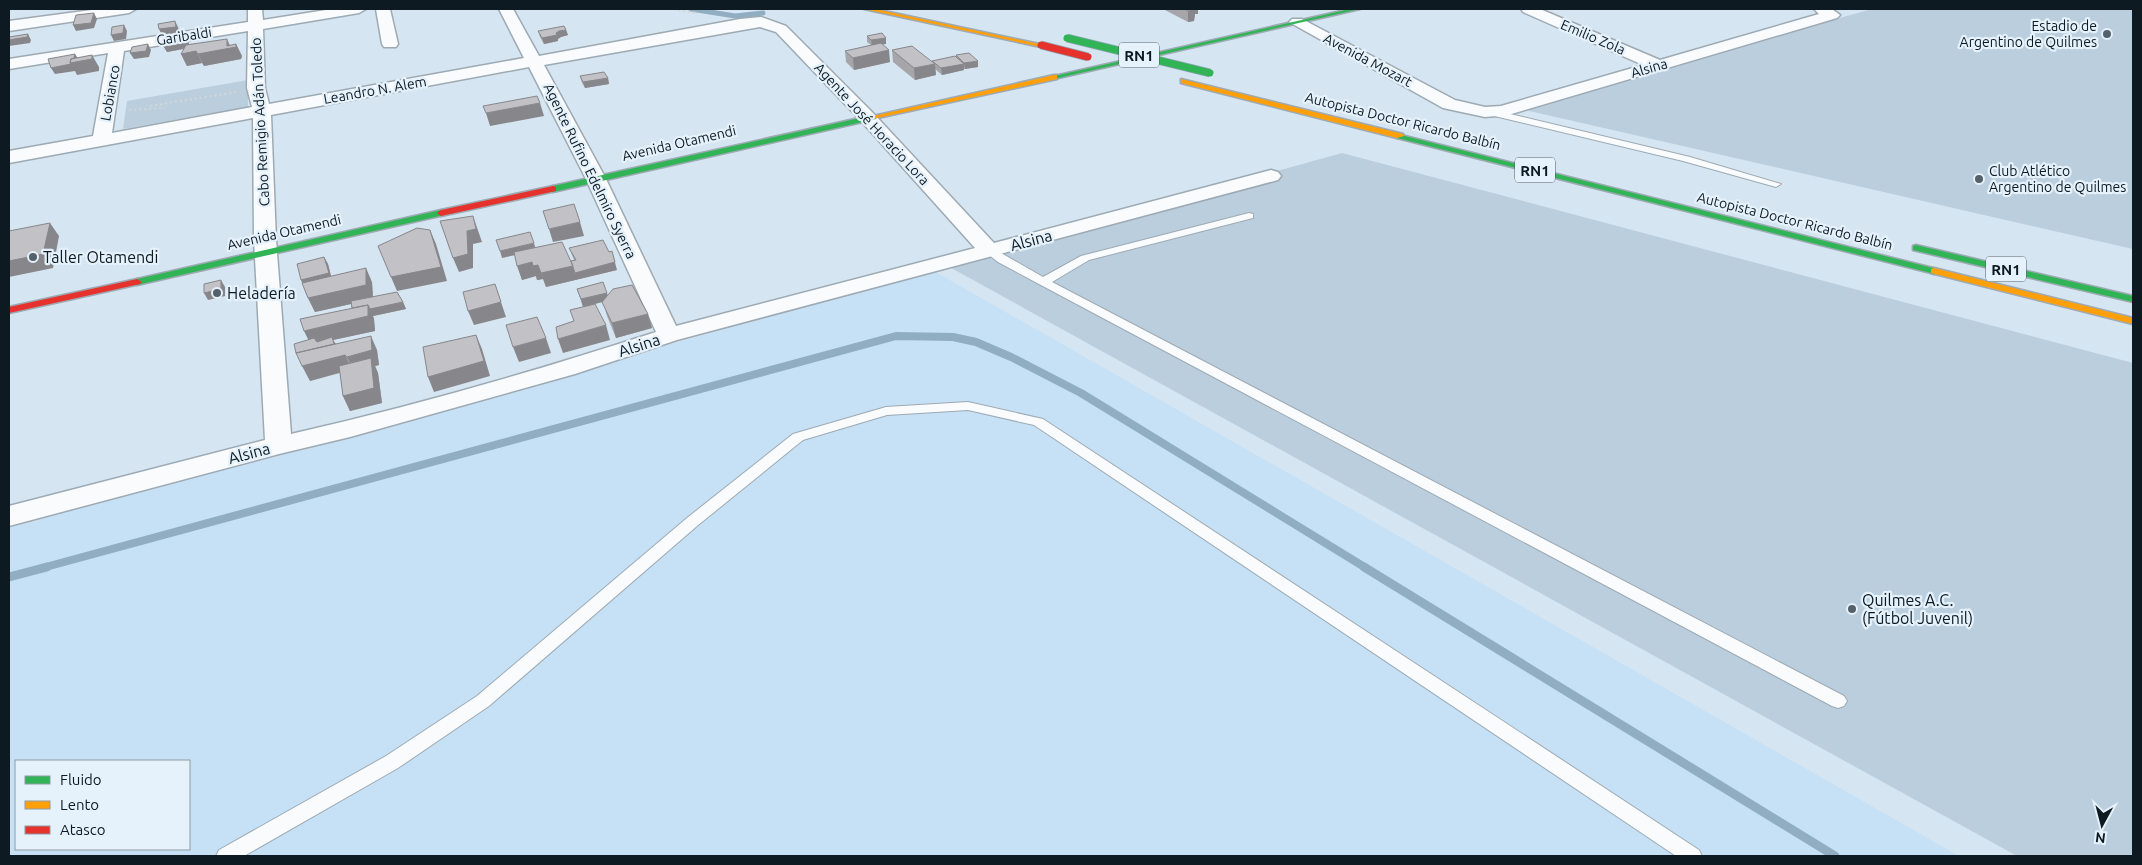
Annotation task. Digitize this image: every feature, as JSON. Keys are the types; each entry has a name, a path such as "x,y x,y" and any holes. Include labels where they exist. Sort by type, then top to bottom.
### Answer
{"main road":[{"name":"RN1","path":"867,9 1041,45 1136,69"},
{"name":"Avenida Otamendi","path":"1290,19 1313,9"},
{"name":"Avenida Otamendi","path":"9,310 265,242 592,173 1290,19 1356,9"},
{"name":"RN1","path":"1063,37 1215,74"},
{"name":"Autopista Doctor Ricardo Balbín","path":"1179,80 2133,321"},
{"name":"Avenida Otamendi","path":"380,215 592,173"},
{"name":"Autopista Doctor Ricardo Balbín","path":"1906,246 2133,299"}],"street":[{"path":"9,26 129,9"},
{"name":"Garibaldi","path":"9,64 117,47 255,17 359,9"},
{"path":"384,9 390,44"},
{"name":"Agente Rufino Edelmiro Syerra","path":"506,9 535,61 592,173 669,335"},
{"name":"Emilio Zola","path":"1528,9 1658,65"},
{"name":"Alsina","path":"1464,109 1489,112 1502,111 1827,12"},
{"name":"Cabo Remigio Adán Toledo","path":"255,17 256,88 262,111 265,242 279,445"},
{"name":"Avenida Mozart","path":"1290,19 1449,104 1464,109"},
{"name":"Agente José Horacio Lora","path":"740,24 761,22 781,29 863,113 990,251"},
{"name":"Leandro N. Alem","path":"9,156 740,24"},
{"name":"Lobianco","path":"102,140 117,47"},
{"name":"Alsina","path":"9,516 279,445 341,431 566,369 669,335 1271,176"}],"lane":[{"path":"1489,112 1686,159 1776,184"},
{"path":"1043,282 1085,258 1249,216"},
{"path":"990,251 1002,260 1043,282 1838,701"},
{"path":"226,856 392,762 483,701 692,522 798,437 886,411 968,406 1038,422 1692,856"}],"path":[{"path":"140,108 256,88"}],"shaded area":[{"name":"Club Atlético Argentino de Quilmes","path":"1872,9 2133,9 2133,249 1516,108"},
{"path":"248,80 248,107 123,129 127,101"},
{"name":"Quilmes A.C. (Fútbol Juvenil)","path":"1342,153 2133,363 2133,856 2017,856 944,264"},
{"path":"934,271 1959,856 9,856 9,528"}],"building":[{"path":"94,13 91,23 73,25 76,15"},
{"path":"175,21 176,27 159,29 158,24"},
{"path":"124,25 123,33 111,35 112,27"},
{"path":"564,26 566,30 559,31 556,33 557,35 542,38 538,31"},
{"path":"882,33 886,38 871,40 867,36"},
{"path":"28,34 27,37 9,40 9,37"},
{"path":"186,37 186,43 164,47 163,41"},
{"path":"227,39 227,46 236,44 236,47 198,54 196,51 181,54 186,45"},
{"path":"881,43 889,50 853,58 845,51"},
{"path":"148,44 146,51 130,53 132,47"},
{"path":"912,46 935,64 914,68 892,50"},
{"path":"969,53 978,61 964,63 956,55"},
{"path":"75,54 74,58 71,59 71,64 51,68 48,59"},
{"path":"92,55 92,59 70,63 71,59"},
{"path":"955,56 964,64 941,68 932,61"},
{"path":"604,72 608,78 583,82 580,76"},
{"path":"537,96 540,103 486,113 483,106"},
{"path":"574,204 580,222 549,229 543,211"},
{"path":"473,216 476,229 467,231 468,254 453,258 440,221"},
{"path":"50,223 43,254 9,261 9,231"},
{"path":"417,228 430,230 441,267 391,277 378,246"},
{"path":"530,232 534,243 500,251 496,240"},
{"path":"603,240 609,252 612,251 615,262 575,273 571,261 576,260 569,248"},
{"path":"562,242 573,266 541,273 538,265 533,266 532,262 517,266 514,252"},
{"path":"324,257 329,273 301,280 297,264"},
{"path":"366,268 366,285 308,298 302,283"},
{"path":"221,280 221,289 204,293 204,284"},
{"path":"603,282 607,293 581,299 577,289"},
{"path":"495,284 501,302 468,311 463,292"},
{"path":"632,285 648,314 612,323 602,302 613,289"},
{"path":"397,292 403,302 370,309 368,305 352,308 351,301"},
{"path":"595,304 606,325 558,339 556,327 574,321 570,310"},
{"path":"368,305 368,316 304,331 300,319"},
{"path":"537,317 546,338 513,347 506,325"},
{"path":"476,335 484,361 428,377 423,347"},
{"path":"371,336 372,350 347,357 345,355 302,366 296,353"},
{"path":"332,337 334,344 296,353 294,344 314,338 317,342"},
{"path":"371,358 374,388 343,396 339,366"}],"waterway":[{"path":"691,9 735,16 763,13"},
{"path":"42,568 896,336 953,337 976,342 1011,357 1081,393 1366,568"},
{"path":"9,577 47,567"},
{"path":"1364,567 1835,856"}],"traffic: fast":[{"path":"1054,77 1357,9"},
{"path":"1067,38 1210,73"},
{"path":"553,189 873,117"},
{"path":"1400,136 1934,271"},
{"path":"137,282 441,213"},
{"path":"1916,248 2133,299"}],"traffic: slow":[{"path":"867,9 1041,45"},
{"path":"873,117 1054,77"},
{"path":"1184,81 1400,136"},
{"path":"1934,271 2133,321"}],"traffic: jam":[{"path":"1041,45 1088,57"},
{"path":"441,213 553,189"},
{"path":"9,310 137,282"}],"place":[{"name":"Estadio de Argentino de Quilmes","path":"2107,34"},
{"name":"Club Atlético Argentino de Quilmes","path":"1979,179"},
{"name":"Taller Otamendi","path":"33,257"},
{"name":"Heladería","path":"217,293"},
{"name":"Quilmes A.C. (Fútbol Juvenil)","path":"1852,609"}]}
